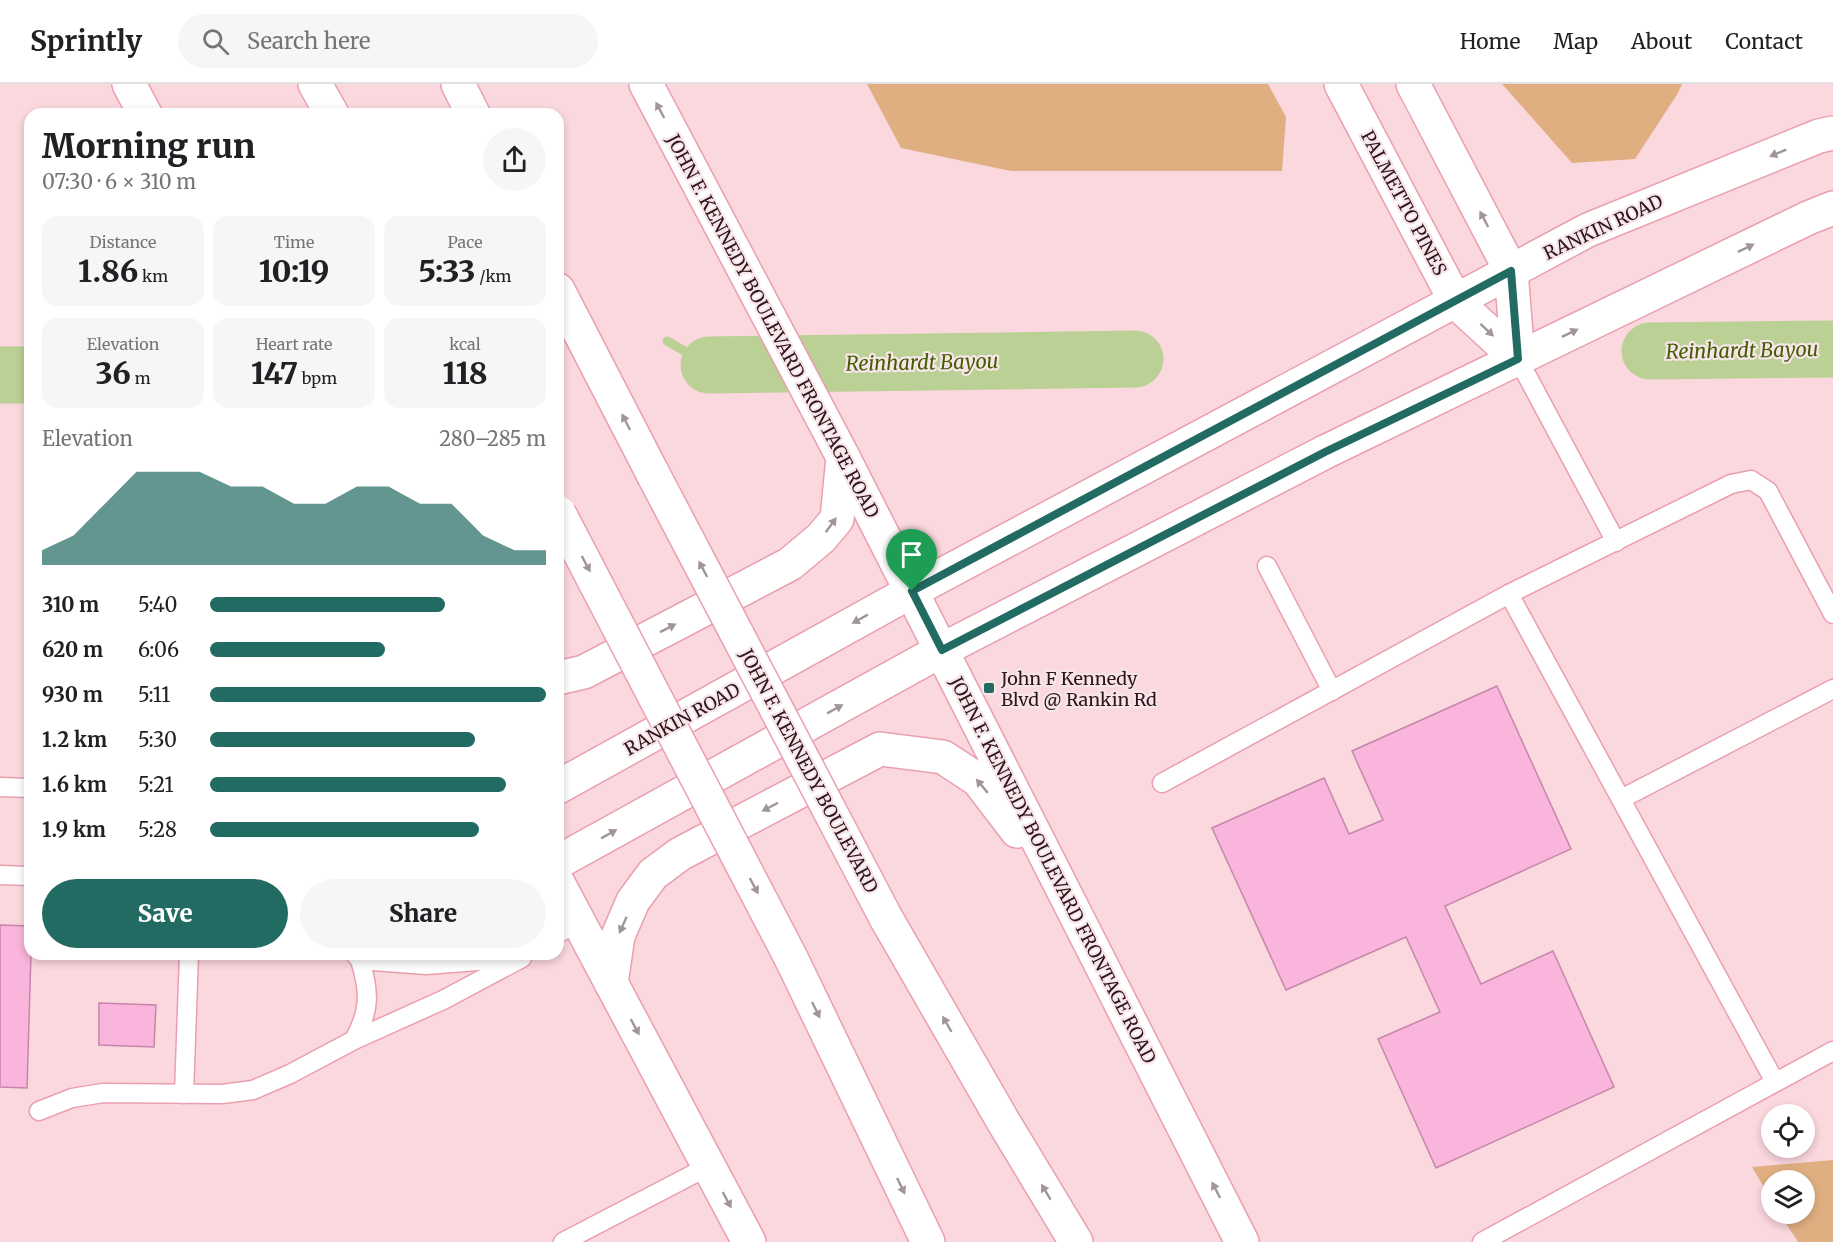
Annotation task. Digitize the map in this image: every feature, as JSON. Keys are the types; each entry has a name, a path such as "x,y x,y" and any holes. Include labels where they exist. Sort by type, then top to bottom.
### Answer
{"main road":[{"path":"129,84 142,108"},
{"path":"315,84 329,108"},
{"path":"458,84 470,108"},
{"path":"484,84 492,108"},
{"name":"JOHN F. KENNEDY BOULEVARD FRONTAGE ROAD","path":"646,84 912,591 1242,1242"},
{"name":"PALMETTO PINES","path":"1341,84 1456,302 1518,359"},
{"path":"1413,84 1511,271 1518,359"},
{"name":"RANKIN ROAD","path":"564,784 912,591 1588,230 1819,136 1833,133"},
{"path":"564,859 942,650 1325,452 1797,223 1833,208"},
{"name":"JOHN F. KENNEDY BOULEVARD","path":"564,302 886,918 1076,1242"},
{"path":"564,677 584,672 790,564 821,538 837,519 843,457"},
{"path":"564,522 791,958 928,1242"},
{"path":"611,983 618,936 633,902 653,874 680,854 880,749 943,757 978,780 1068,899"},
{"path":"564,909 568,927 611,983 749,1242"}],"lane":[{"path":"1518,359 1616,542"},
{"path":"1162,783 1509,594 1731,484 1751,480 1768,491 1833,614"},
{"path":"1267,566 1332,691"},
{"path":"1509,594 1775,1082"},
{"path":"1621,799 1833,689"},
{"path":"0,787 24,788"},
{"path":"0,875 24,876"},
{"path":"184,1094 189,960"},
{"path":"354,1040 364,1022 368,1002 367,981 359,960"},
{"path":"384,960 426,965 480,960"},
{"path":"39,1111 72,1098 103,1093 222,1094 253,1090 290,1074 354,1040 443,1000 517,960"},
{"path":"1482,1242 1833,1051"},
{"path":"563,1242 709,1166"}],"shaded area":[{"path":"0,84 1833,84 1833,1242 0,1242"},
{"path":"867,84 1268,84 1286,117 1282,171 1011,171 901,148"},
{"path":"1502,84 1682,84 1635,159 1572,163"},
{"path":"1833,1160 1833,1242 1798,1242 1786,1224 1815,1224 1815,1170 1761,1170 1761,1182 1752,1167"}],"building":[{"path":"1497,686 1571,849 1445,906 1481,984 1553,951 1614,1087 1436,1168 1378,1039 1440,1012 1406,937 1286,990 1212,828 1324,778 1349,834 1383,820 1352,751"},
{"path":"0,925 24,926 24,960 31,960 27,1088 0,1087"},
{"path":"99,1003 156,1005 154,1047 99,1045"}],"waterway":[{"path":"667,341 709,365"},
{"name":"Reinhardt Bayou","path":"1650,351 1833,349"},
{"name":"Reinhardt Bayou","path":"709,365 1135,359"},
{"name":"Reinhardt Bayou","path":"0,375 24,375"}],"place":[{"name":"John F Kennedy Blvd @ Rankin Rd","path":"989,688"}],"route":[{"path":"1511,271 1518,359 1325,452 942,650 912,591 1511,271"}]}
